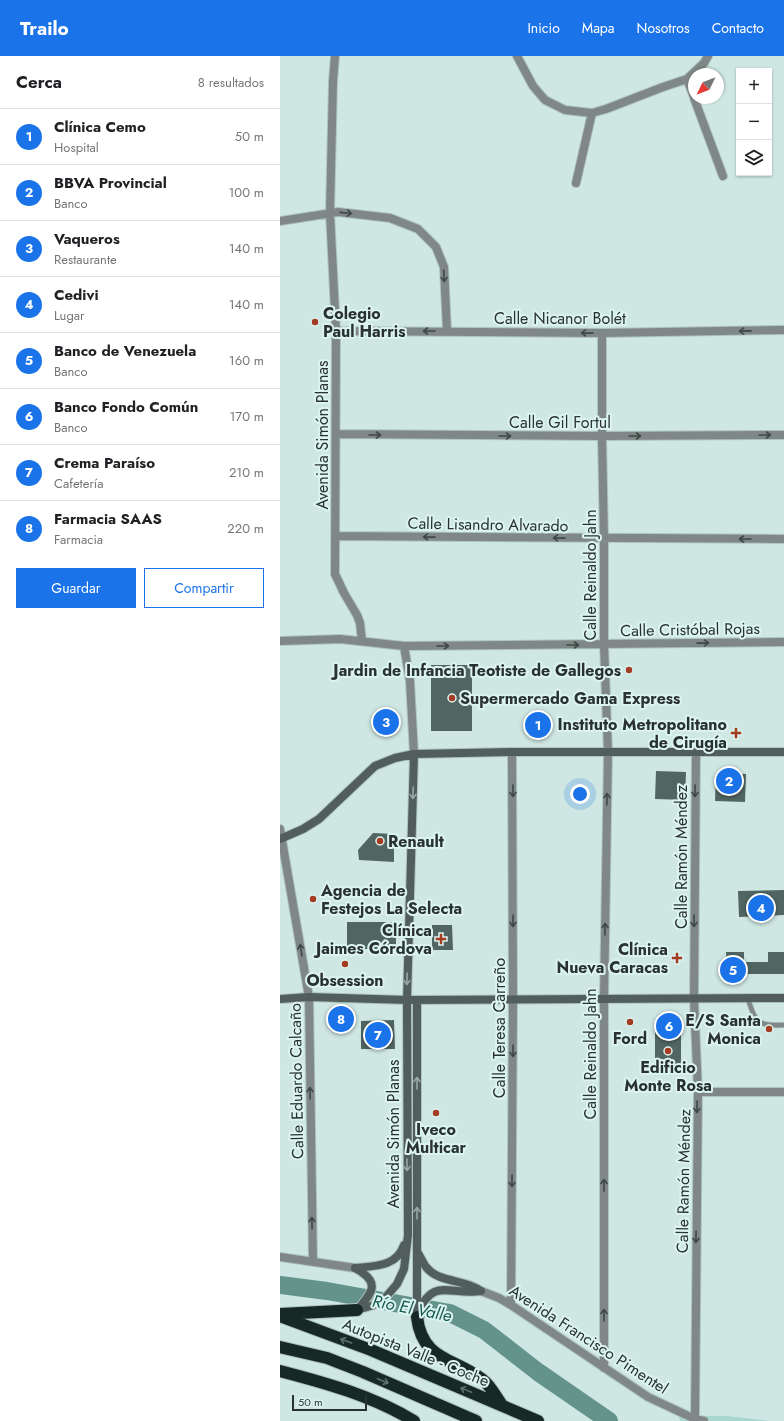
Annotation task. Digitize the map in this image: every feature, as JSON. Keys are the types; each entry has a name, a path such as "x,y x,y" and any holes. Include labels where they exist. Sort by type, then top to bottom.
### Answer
{"highway":[{"path":"280,1315 357,1310"},
{"name":"Autopista Valle - Coche","path":"280,1315 371,1350 538,1421"},
{"path":"417,1317 418,1328 422,1338 429,1348 437,1355 466,1369 484,1381 502,1405"},
{"path":"280,1347 327,1358 476,1421"},
{"path":"280,1371 312,1379 355,1393 398,1411 414,1421"}],"street":[{"name":"Avenida Simón Planas","path":"335,56 333,80 330,213 336,331 335,574 357,615 360,623 362,641"},
{"path":"517,56 533,86 545,100 565,110 592,113 687,79 704,63 708,56"},
{"path":"696,104 723,176"},
{"path":"576,183 592,113"},
{"path":"280,221 338,212 390,218 418,229 436,247 444,267 447,331"},
{"name":"Calle Nicanor Bolét","path":"336,331 602,333 784,330"},
{"name":"Calle Reinaldo Jahn","path":"602,333 604,644 608,752 604,999 604,1368"},
{"name":"Calle Gil Fortul","path":"336,434 602,436 784,435"},
{"name":"Calle Lisandro Alvarado","path":"336,536 604,539 784,539"},
{"name":"Calle Cristóbal Rojas","path":"280,641 340,639 404,646 784,642"},
{"name":"Avenida Simón Planas","path":"357,1310 374,1305 385,1298 397,1284 404,1269 408,1235 407,1000 414,754 410,681 404,646"},
{"path":"281,839 303,829 319,819 375,766 395,758 414,754 512,752 784,752"},
{"name":"Calle Teresa Carreño","path":"511,1305 513,999 512,752"},
{"name":"Calle Ramón Méndez","path":"695,1419 698,1092 694,999 696,752"},
{"name":"Calle Eduardo Calcaño","path":"280,829 309,997 313,1262"},
{"path":"280,999 309,997 407,1000 784,998"},
{"name":"Avenida Simón Planas","path":"416,1000 418,1252 417,1317"},
{"path":"698,1092 784,1092"},
{"path":"280,1257 355,1268 388,1264 397,1258 403,1249 408,1235"},
{"path":"418,1252 427,1268 433,1273 441,1277 474,1286 481,1291"},
{"path":"355,1268 362,1272 370,1281 372,1286 369,1296 357,1310"},
{"path":"417,1317 424,1300 433,1292 446,1290 473,1292 481,1291"},
{"name":"Avenida Francisco Pimentel","path":"481,1291 499,1298 511,1305 648,1396 695,1419 704,1421"}],"lane":[{"path":"748,999 754,1017 757,1021 771,1025 784,1025"}],"shaded area":[{"path":"679,1416 727,1416 770,1421 680,1421"}],"building":[{"name":"Supermercado Gama Express","path":"431,665 472,665 472,731 431,731"},
{"path":"656,771 686,772 685,800 655,799"},
{"path":"716,773 746,774 745,802 715,801"},
{"name":"Renault","path":"373,833 394,834 394,862 359,860 358,850"},
{"path":"784,890 784,915 739,917 738,891"},
{"path":"347,922 396,922 396,949 347,949"},
{"path":"432,925 452,925 453,950 432,950"},
{"path":"726,952 744,952 744,962 768,962 768,952 784,952 784,974 727,974"},
{"path":"394,1020 395,1049 361,1049 361,1021"},
{"name":"Edificio Monte Rosa","path":"655,1022 681,1022 681,1065 655,1064"}],"waterway":[{"name":"Río El Valle","path":"280,1285 327,1291 450,1313 484,1330 538,1372 609,1421"}],"place":[{"name":"Colegio Paul Harris","path":"315,322"},
{"name":"Jardin de Infancia Teotiste de Gallegos","path":"629,670"},
{"name":"Supermercado Gama Express","path":"452,698"},
{"name":"Vaqueros","path":"386,722"},
{"name":"Clínica Cemo","path":"538,725"},
{"name":"Instituto Metropolitano de Cirugía","path":"736,733"},
{"name":"BBVA Provincial","path":"729,781"},
{"name":"Renault","path":"380,841"},
{"name":"Agencia de Festejos La Selecta","path":"313,899"},
{"name":"Cedivi","path":"761,908"},
{"name":"Clínica Jaimes Córdova","path":"441,939"},
{"name":"Clínica Nueva Caracas","path":"677,958"},
{"name":"Obsession","path":"345,964"},
{"name":"Banco de Venezuela","path":"733,970"},
{"name":"Farmacia SAAS","path":"341,1019"},
{"name":"Ford","path":"630,1022"},
{"name":"Banco Fondo Común","path":"669,1026"},
{"name":"E/S Santa Monica","path":"769,1029"},
{"name":"Crema Paraíso","path":"378,1035"},
{"name":"Edificio Monte Rosa","path":"668,1051"},
{"name":"Iveco Multicar","path":"436,1113"}]}
